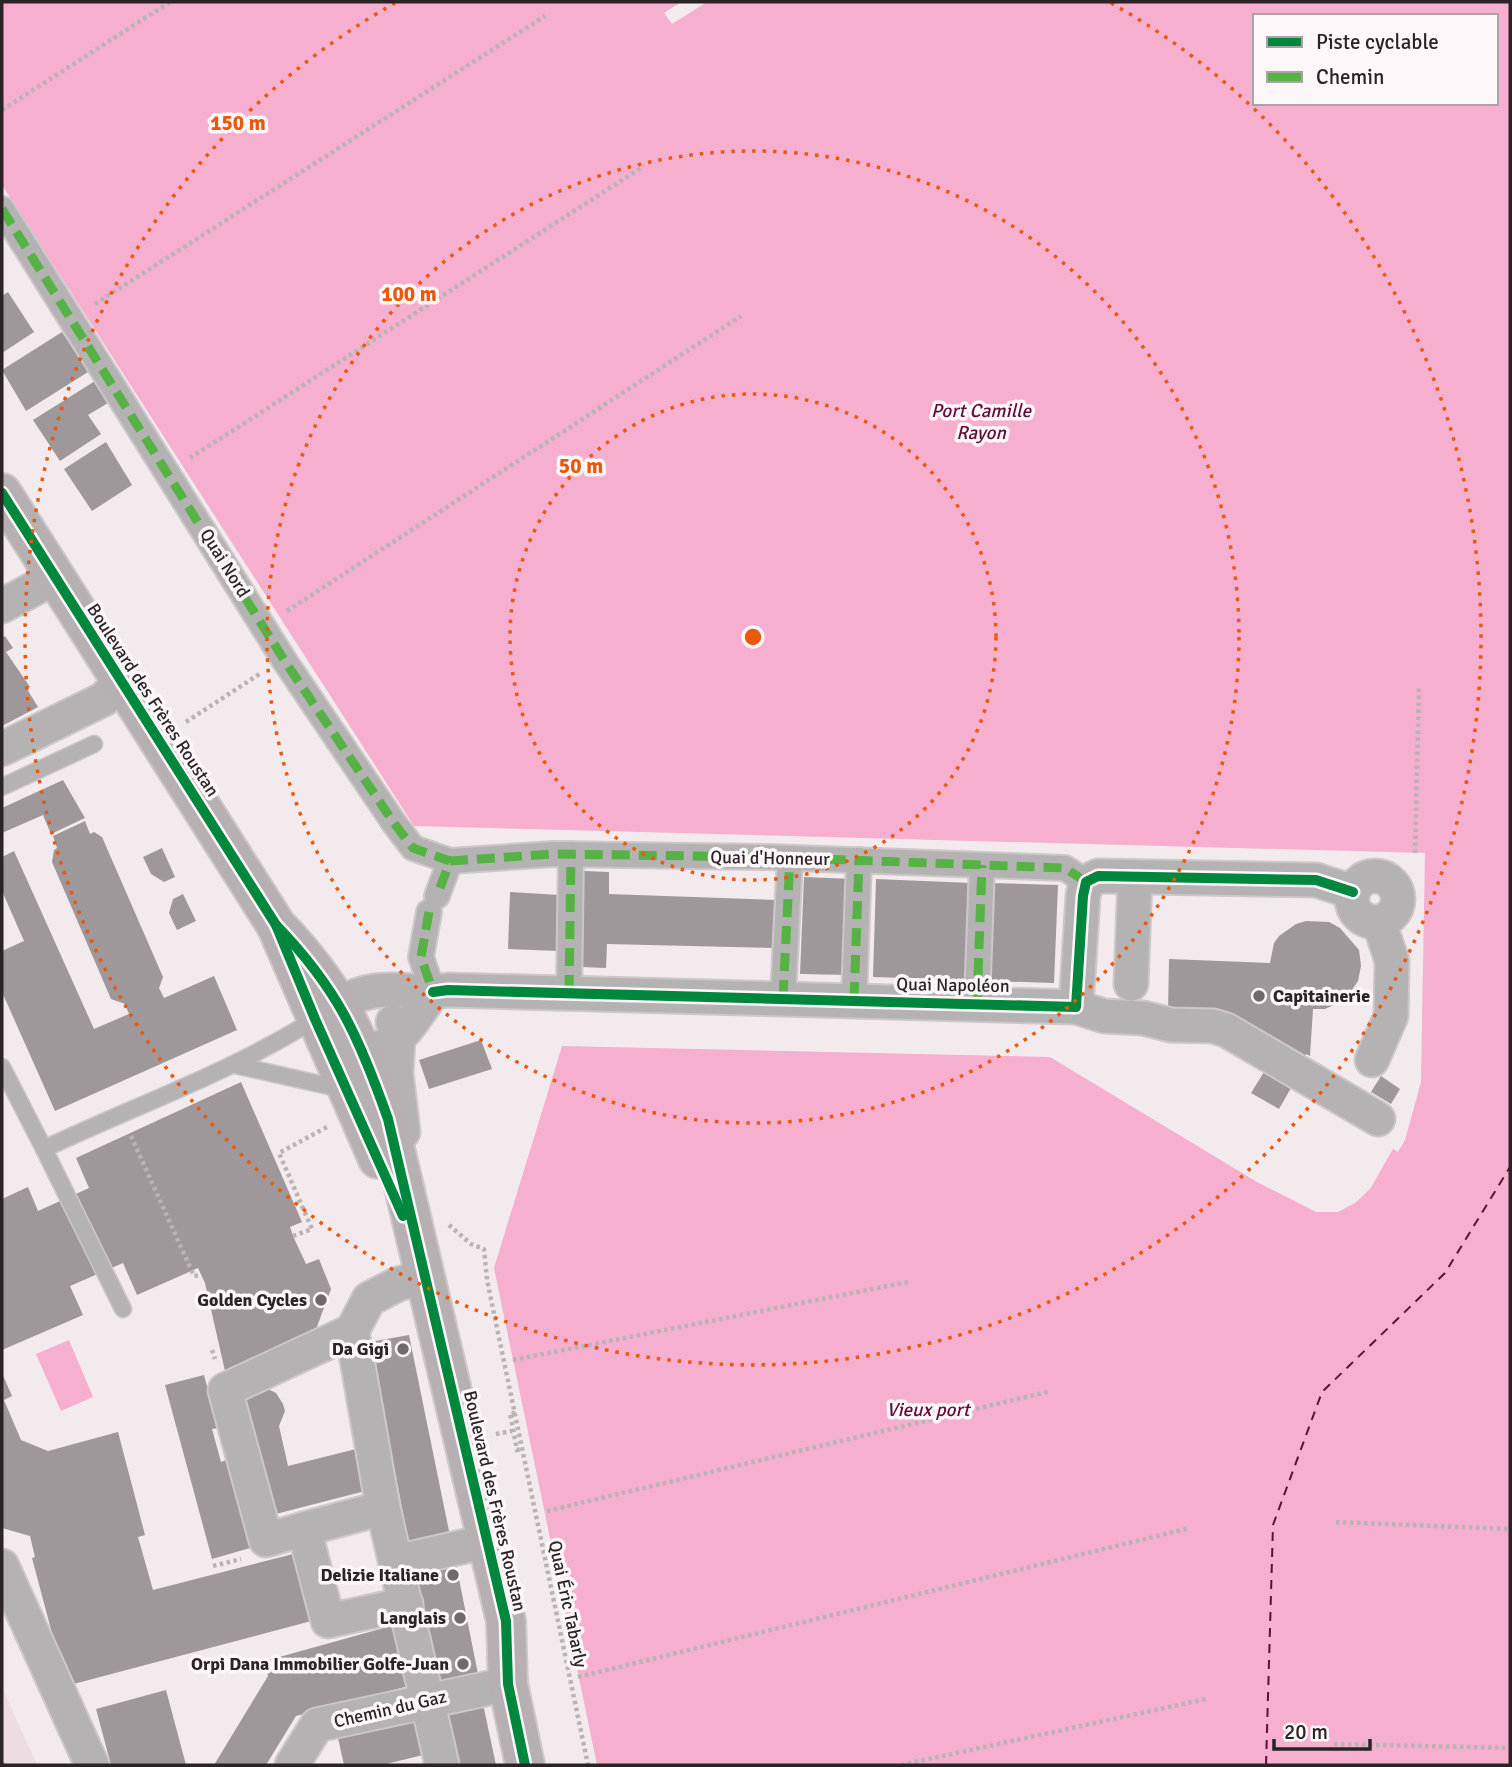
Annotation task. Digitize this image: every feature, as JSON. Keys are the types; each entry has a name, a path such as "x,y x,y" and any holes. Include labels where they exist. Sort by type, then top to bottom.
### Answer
{"main road":[{"name":"Boulevard des Frères Roustan","path":"2,493 276,925 307,956 347,1090 420,1263"},
{"name":"Boulevard des Frères Roustan","path":"326,1018 381,1045 388,1119 506,1621 508,1684 525,1765"}],"street":[{"name":"Quai Nord","path":"2,209 284,660 414,848 450,861"},
{"path":"2,606 54,578"},
{"path":"2,749 104,699 120,681"},
{"path":"569,993 571,854"},
{"name":"Quai d'Honneur","path":"450,861 571,854 982,864 1065,868 1086,882"},
{"path":"783,998 790,858"},
{"path":"854,1000 859,860"},
{"path":"381,1045 433,992 421,957 433,904 450,861"},
{"path":"977,1003 982,864"},
{"path":"1076,1007 1086,882 1098,876 1316,880 1353,892 1357,885 1369,877 1390,882 1397,894 1395,909 1379,922 1392,961 1391,1016 1372,1060"},
{"path":"1131,984 1135,877"},
{"path":"326,1018 376,989 391,1012 381,1045"},
{"name":"Quai Napoléon","path":"376,989 1076,1007 1104,1016 1143,1017 1171,1025 1213,1026 1226,1030 1378,1119"},
{"path":"383,1508 266,1540 225,1390 352,1331 369,1299 398,1283 420,1263"},
{"path":"352,1331 383,1508 442,1765"},
{"path":"304,1529 328,1621 406,1604"},
{"path":"396,1562 488,1541"},
{"path":"2,1566 92,1765"},
{"name":"Chemin du Gaz","path":"292,1765 317,1725 508,1684"}],"lane":[{"path":"2,787 94,744"},
{"path":"44,1149 122,1112 235,1065 326,1018"},
{"path":"235,1065 347,1090"},
{"path":"2,1067 123,1309"}],"path":[{"path":"2,110 170,2"},
{"path":"94,305 545,16"},
{"path":"180,464 644,166"},
{"path":"280,615 741,316"},
{"path":"176,730 284,660"},
{"path":"1415,853 1419,686"},
{"path":"293,1236 312,1229 279,1153 313,1135"},
{"path":"135,1148 194,1276 201,1275"},
{"path":"513,1360 908,1282"},
{"path":"547,1511 1051,1391"},
{"path":"1336,1522 1510,1529"},
{"path":"578,1677 1190,1528"},
{"path":"213,1566 252,1556"},
{"path":"901,1765 1206,1699"},
{"path":"1336,1744 1510,1748"}],"shaded area":[{"path":"2,1687 37,1765 2,1765"}],"water":[{"name":"Port Camille Rayon","path":"2,2 1507,2 1510,5 1510,1765 597,1765 494,1268 562,1046 1050,1057 1257,1182 1316,1212 1338,1212 1355,1203 1370,1189 1393,1149 1398,1152 1405,1140 1421,1082 1425,853 414,826 2,185"},
{"path":"69,1340 93,1397 61,1411 36,1354"}],"pier":[{"path":"681,2 707,2 672,24 664,13"}],"building":[{"path":"8,292 34,332 2,353 2,296"},
{"path":"62,332 88,372 26,411 2,370"},
{"path":"95,381 108,403 88,415 101,434 60,461 33,420"},
{"path":"106,442 132,485 92,511 64,469"},
{"path":"5,636 13,648 6,652 30,687 27,689 38,707 2,726 2,638"},
{"path":"63,780 85,818 51,834 43,815 2,833 2,808"},
{"path":"85,821 90,834 94,832 102,837 163,977 159,988 164,998 214,976 237,1030 55,1111 2,992 2,951 24,941 2,891 2,857 14,851 94,1029 129,1014 125,1004 111,999 52,862 54,850 57,848 53,836"},
{"path":"162,848 175,877 164,882 151,874 143,857"},
{"path":"584,871 609,872 609,894 778,900 777,948 607,944 606,968 582,967"},
{"path":"804,877 853,879 850,975 800,974"},
{"path":"876,879 971,883 968,980 873,977"},
{"path":"991,883 1058,885 1054,983 988,981"},
{"path":"510,892 560,895 558,951 508,949"},
{"path":"183,894 196,921 177,930 169,913 173,899"},
{"name":"Capitainerie","path":"1306,921 1329,922 1340,928 1359,950 1361,966 1358,981 1345,1000 1325,1009 1313,1009 1310,1056 1306,1054 1303,1062 1168,1012 1169,959 1270,963 1274,943 1279,936 1296,924"},
{"path":"481,1040 492,1069 429,1089 419,1060"},
{"path":"1264,1072 1291,1088 1279,1109 1251,1093"},
{"path":"1381,1076 1400,1089 1391,1104 1371,1092"},
{"path":"241,1082 302,1222 290,1227 293,1236 306,1264 319,1259 331,1289 315,1332 225,1371 205,1283 198,1268 137,1295 123,1263 70,1286 83,1315 2,1350 2,1199 28,1187 38,1211 89,1188 76,1158"},
{"path":"409,1335 450,1536 409,1544 370,1342"},
{"path":"2,1373 12,1396 4,1400 21,1440 48,1451 118,1432 145,1535 138,1537 153,1590 297,1553 315,1620 66,1686 32,1558 35,1557 30,1536 2,1528"},
{"path":"204,1375 218,1428 212,1429 221,1462 226,1460 250,1548 212,1559 165,1385"},
{"path":"266,1388 276,1393 285,1411 279,1426 288,1466 360,1448 369,1490 272,1515 241,1400"},
{"path":"456,1564 478,1674 437,1683 415,1573"},
{"path":"398,1624 409,1681 405,1687 296,1716 266,1765 214,1765 268,1676 265,1661"},
{"path":"166,1690 186,1765 111,1765 96,1709"},
{"path":"483,1704 496,1765 455,1765 444,1712"},
{"path":"416,1721 423,1755 382,1765 344,1765 338,1738"}],"ferry route":[{"path":"1266,1765 1273,1525 1322,1392 1445,1273 1510,1167"}],"marked path":[{"path":"2,209 284,660 394,823 413,848 450,861 437,896"},
{"path":"450,861 553,854 768,857 1065,868 1086,882"},
{"path":"569,993 571,854"},
{"path":"783,998 790,858"},
{"path":"854,1000 859,860"},
{"path":"977,1003 982,865"},
{"path":"429,912 421,957 433,992"}],"cycle path":[{"path":"2,493 276,925 403,1216"},
{"path":"433,992 448,990 1076,1007 1083,896 1086,882 1098,876 1316,880 1353,892"},
{"path":"276,925 316,971 344,1015 367,1063 388,1119 506,1621 508,1684 525,1765"}],"place":[{"name":"Capitainerie","path":"1259,996"},
{"name":"Golden Cycles","path":"321,1300"},
{"name":"Da Gigi","path":"403,1349"},
{"name":"Delizie Italiane","path":"453,1575"},
{"name":"Langlais","path":"460,1618"},
{"name":"Orpi Dana Immobilier Golfe-Juan","path":"463,1664"}],"water label":[{"name":"Vieux port","path":"928,1410"}]}
